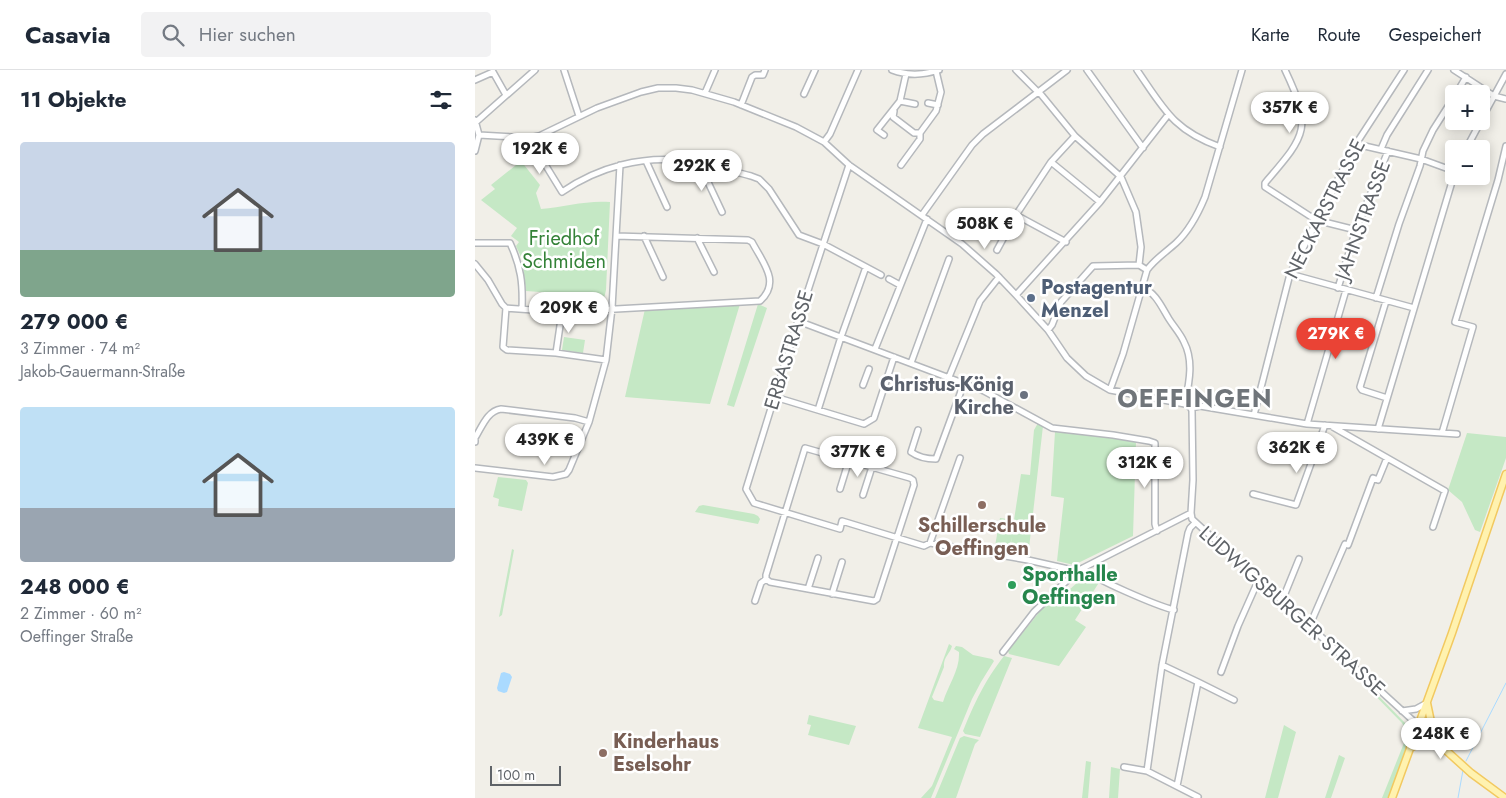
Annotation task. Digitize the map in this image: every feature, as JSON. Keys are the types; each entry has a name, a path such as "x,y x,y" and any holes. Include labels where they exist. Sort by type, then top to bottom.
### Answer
{"main road":[{"path":"1392,798 1419,726 1506,474"},
{"path":"1427,702 1435,741"},
{"path":"1419,726 1471,773 1505,798"},
{"path":"1410,748 1422,742 1435,741"}],"street":[{"path":"476,147 479,135 475,121 535,70"},
{"path":"564,70 579,116"},
{"path":"705,93 715,70"},
{"path":"741,105 755,75 763,74 765,70"},
{"path":"804,94 815,70"},
{"path":"824,142 830,134 858,70"},
{"path":"892,70 910,73 938,71 941,92 936,111 920,133 920,140 901,165"},
{"path":"1016,70 1037,91 1075,136 1121,177 1136,212 1140,244 1139,265"},
{"path":"922,215 972,145 1037,91 1067,70"},
{"path":"1087,70 1143,148"},
{"path":"1137,70 1168,115 1192,134 1220,147"},
{"path":"1110,390 1119,367 1147,270 1153,262 1177,243 1195,220 1205,196 1241,70"},
{"path":"1285,70 1297,95 1303,117 1302,128 1295,147 1265,182 1265,186 1316,220 1356,230"},
{"name":"NECKARSTRASSE","path":"1254,415 1290,274 1356,144 1404,70"},
{"name":"JAHNSTRASSE","path":"1381,149 1387,135 1428,70"},
{"path":"1455,70 1494,96 1506,99"},
{"path":"475,80 493,72 507,95"},
{"path":"884,135 877,130 901,101 910,73"},
{"path":"1490,104 1506,74"},
{"path":"1461,85 1466,77"},
{"path":"479,135 529,138 539,136 579,116 641,92 658,88 676,88 705,93 796,126 824,142 849,166 922,215 973,253 999,277 1048,330 1067,358 1078,370 1110,390 1185,404 1191,408 1200,406 1307,424 1457,434"},
{"path":"901,101 915,104"},
{"path":"928,103 938,105"},
{"path":"894,109 893,117 914,133 920,133"},
{"path":"1376,298 1421,159 1433,130 1445,111"},
{"path":"1016,295 1066,242 1100,202 1168,115"},
{"path":"997,250 1016,215 1051,162 1075,136"},
{"path":"1356,144 1421,159 1445,168"},
{"path":"1442,433 1473,327 1455,322 1498,180 1506,146"},
{"path":"535,148 562,192 589,176 620,165 646,161 673,160 699,163 759,180 769,189 799,235 823,244 881,275"},
{"name":"JAHNSTRASSE","path":"1337,288 1356,230 1388,151"},
{"path":"646,161 667,207"},
{"path":"1051,162 1100,202"},
{"path":"699,163 722,212"},
{"path":"475,468 559,477 566,474 569,470 589,422 606,360 620,165"},
{"name":"ERBASTRASSE","path":"849,166 746,489 754,503 840,529 842,521 896,538"},
{"path":"1377,429 1451,185"},
{"path":"1016,215 1066,242"},
{"path":"875,349 927,219"},
{"path":"475,264 488,280 502,304 507,308 562,312 760,301 767,295 771,287 771,279 752,242 748,240 616,236"},
{"path":"644,236 663,277"},
{"path":"697,238 714,272"},
{"path":"475,243 510,243 519,262 522,309"},
{"path":"911,363 949,259"},
{"path":"1048,330 1052,325 1061,302 1093,266 1139,265 1147,270"},
{"path":"818,410 866,267"},
{"path":"1290,274 1414,308"},
{"path":"949,377 980,301 999,277"},
{"path":"889,279 900,285"},
{"path":"1142,286 1156,298 1180,334 1187,349 1190,366 1185,404"},
{"path":"1307,424 1346,290"},
{"path":"1386,300 1360,388 1387,398"},
{"path":"507,308 503,347 507,350 557,353 606,360"},
{"path":"557,353 562,312"},
{"path":"798,321 984,390 1052,428 1094,432 1155,443 1155,524 1157,531"},
{"path":"775,397 864,424 874,418 895,357"},
{"path":"863,385 869,368"},
{"path":"918,430 911,452 915,455 936,459 964,383"},
{"path":"1003,652 1034,612 1077,571 1191,514 1193,480 1191,408"},
{"path":"475,442 475,438 490,414 495,410 501,409 575,418 589,422"},
{"path":"1328,425 1445,491 1433,527"},
{"path":"1253,494 1296,505 1328,425"},
{"path":"755,601 761,583 766,579 805,448 913,480 877,599 871,602 770,582 766,579"},
{"path":"929,543 960,458"},
{"path":"1309,627 1347,544 1373,478 1378,480 1387,458"},
{"path":"840,489 849,460"},
{"path":"863,495 872,467"},
{"name":"LUDWIGSBURGER STRASSE","path":"1191,514 1195,523 1419,726"},
{"path":"1180,520 1190,528"},
{"path":"1147,771 1162,665 1190,528 1195,523"},
{"path":"896,538 924,546 929,543 1028,560 1077,571"},
{"path":"808,589 818,558"},
{"path":"1280,601 1284,596 1299,559"},
{"path":"832,594 842,562"},
{"path":"1083,568 1087,572 1108,582 1173,610"},
{"path":"1221,672 1238,626 1258,581"},
{"path":"1162,665 1234,700"},
{"path":"1177,786 1198,682"},
{"path":"1402,711 1416,709 1427,702"},
{"path":"1124,767 1147,771 1198,797"}],"green space":[{"name":"Friedhof Schmiden","path":"521,161 540,185 536,193 541,209 584,203 610,202 606,290 603,303 566,306 567,294 526,291 522,259 516,246 519,242 511,236 517,228 481,200 495,189 491,185"},
{"path":"740,304 710,404 625,397 645,309"},
{"path":"758,304 767,308 734,407 727,405"},
{"path":"564,337 585,340 583,353 562,350"},
{"path":"1038,423 1043,426 1028,557 1009,553 1012,537 1009,549 995,546 1000,518 1014,520 1021,474 1030,475 1034,430"},
{"path":"1055,432 1112,437 1136,442 1133,536 1074,565 1057,561 1064,498 1051,496"},
{"path":"1467,433 1506,437 1506,458 1480,532 1475,530 1462,502 1448,490"},
{"path":"498,477 526,480 528,483 522,511 498,506 499,499 493,497"},
{"path":"703,505 754,514 760,519 758,524 695,512 699,506"},
{"path":"512,549 514,550 502,615 499,617"},
{"path":"1087,574 1100,581 1075,620 1086,627 1059,666 1009,654 1008,651 1045,605 1065,587 1069,590"},
{"path":"949,644 952,646 932,697 934,700 943,702 958,665 959,652 954,649 956,646 962,647 973,655 994,661 972,699 931,798 921,798 932,786 952,737 918,728"},
{"path":"1004,656 1012,658 980,737 965,734 963,731 976,701"},
{"path":"1357,677 1360,677 1409,727 1409,741 1389,798 1382,798 1406,738 1406,730 1402,723"},
{"path":"809,715 856,726 849,745 808,735 811,725 807,724"},
{"path":"1284,725 1296,732 1278,798 1265,798"},
{"path":"964,736 979,740 975,744 956,798 935,798 960,738"},
{"path":"1339,755 1345,758 1331,798 1325,798"},
{"path":"1086,761 1091,762 1088,798 1082,798"},
{"path":"1111,767 1120,769 1118,798 1109,798"}],"water":[{"path":"504,672 512,677 507,692 504,693 498,691 497,688 501,673"}],"waterway":[{"path":"1466,761 1506,683"},
{"path":"1458,798 1463,770"}],"place":[{"name":"Postagentur Menzel","path":"1031,298"},
{"name":"Christus-König Kirche","path":"1024,395"},
{"name":"Schillerschule Oeffingen","path":"982,505"},
{"name":"Sporthalle Oeffingen","path":"1012,585"},
{"name":"Kinderhaus Eselsohr","path":"603,753"}],"district":[{"name":"OEFFINGEN","path":"1195,398"}]}
